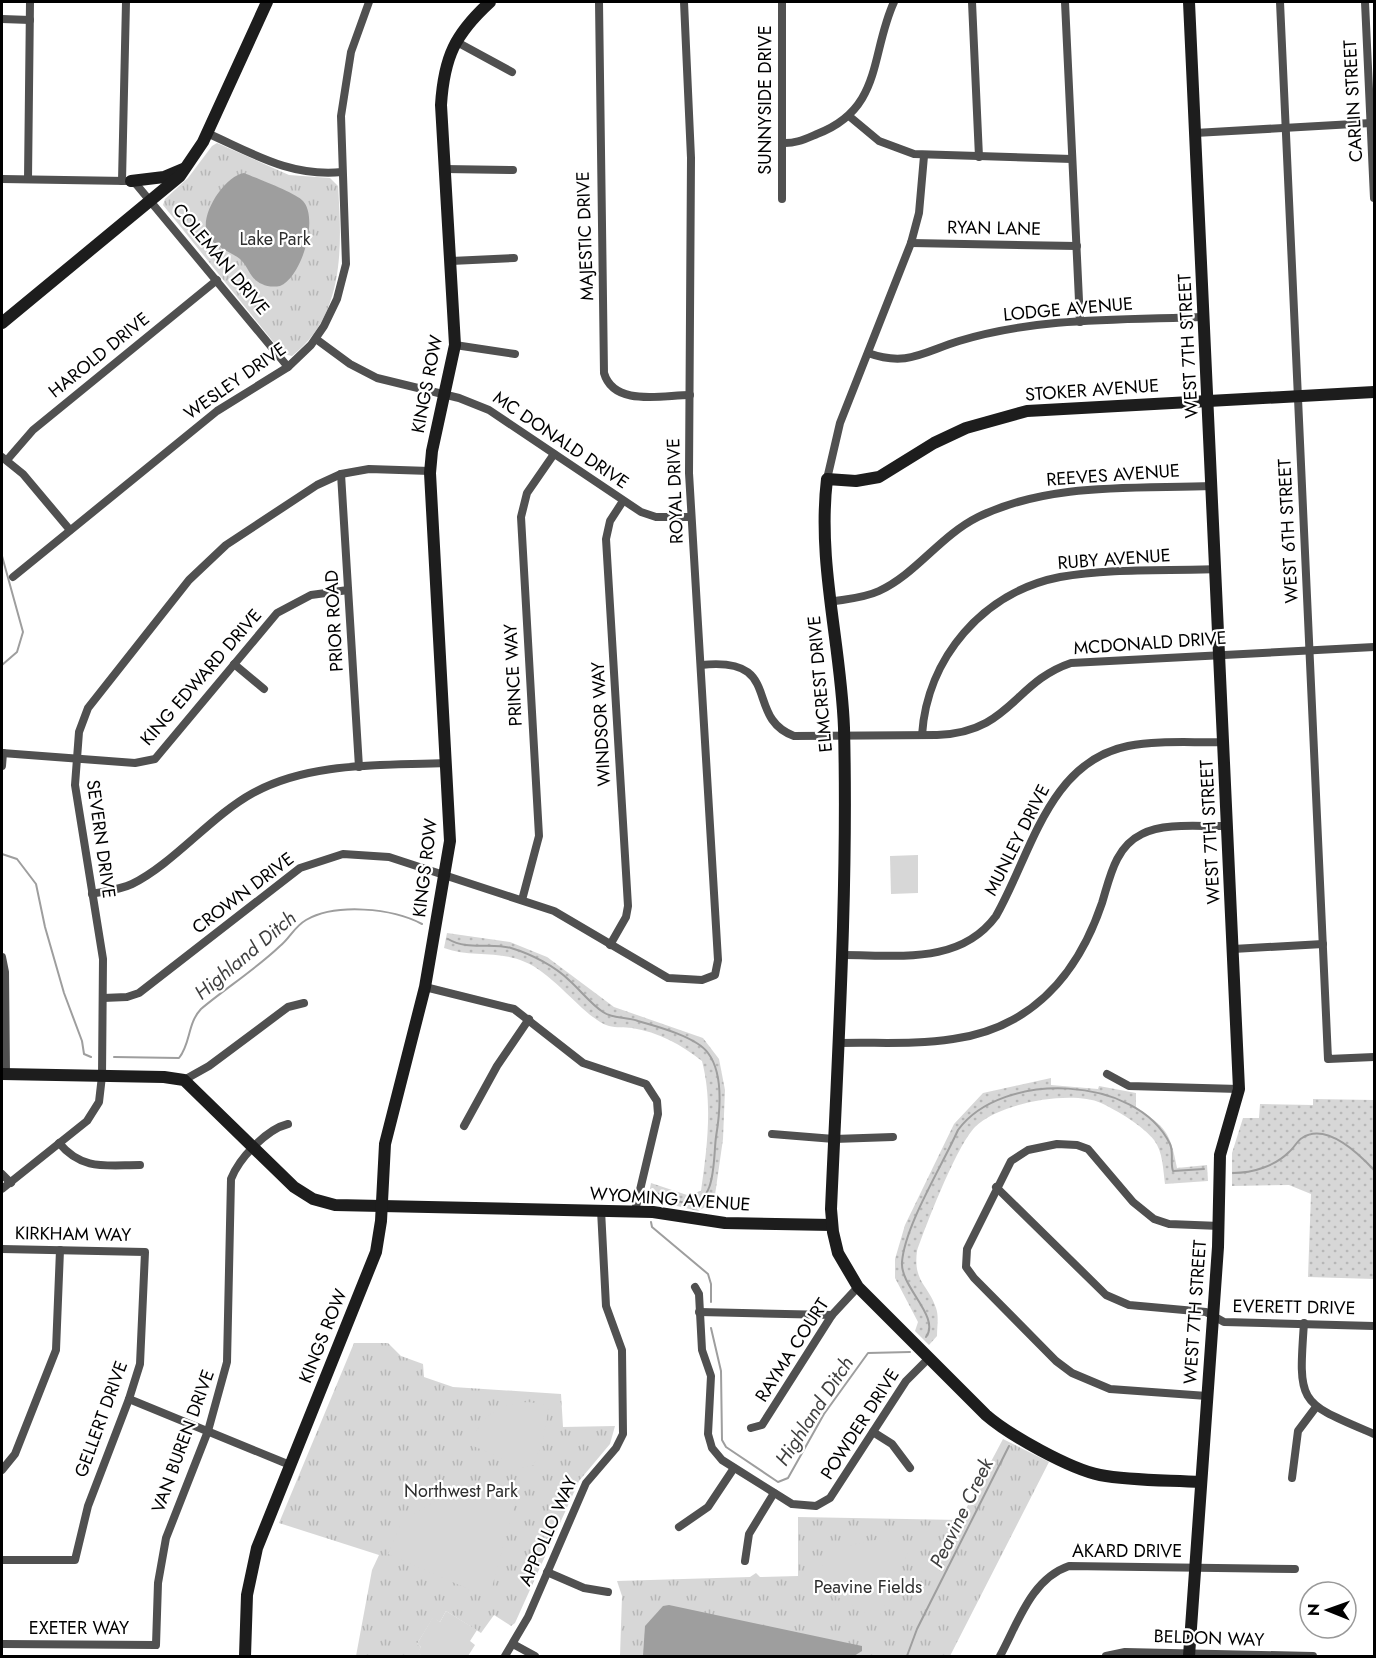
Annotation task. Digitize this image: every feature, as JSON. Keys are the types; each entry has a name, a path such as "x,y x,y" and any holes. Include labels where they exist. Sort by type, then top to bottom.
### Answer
{"main road":[{"path":"2,323 169,187 186,167 207,133 267,2"},
{"name":"KINGS ROW","path":"245,1656 246,1608 251,1569 290,1465 373,1261 379,1234 385,1144 425,987 444,875 450,830 430,471 455,345 441,119 442,90 455,41 470,21 490,2"},
{"name":"WEST 7TH STREET","path":"1189,2 1239,1089 1220,1155 1220,1226 1189,1656"},
{"path":"126,181 164,177 186,167"},
{"name":"STOKER AVENUE","path":"827,479 856,481 879,477 934,443 966,428 1027,411 1374,392"},
{"name":"ELMCREST DRIVE","path":"827,479 824,544 842,690 844,737 844,955 834,1139 832,1225"},
{"path":"4,1074 184,1080"},
{"name":"WYOMING AVENUE","path":"184,1080 294,1187 313,1199 335,1205 635,1211 664,1213 725,1223 832,1225"},
{"path":"832,1225 838,1253 858,1287 995,1423 1081,1469 1106,1476 1201,1482"}],"street":[{"path":"28,179 30,2"},
{"path":"2,179 126,181 126,2"},
{"name":"WESLEY DRIVE","path":"13,577 217,411 288,367 316,339 337,299 346,264 340,131 347,69 355,38 369,2"},
{"name":"MAJESTIC DRIVE","path":"598,2 604,373 611,387 622,394 690,394"},
{"name":"ROYAL DRIVE","path":"684,2 691,159 691,517 718,960 717,969 712,977"},
{"name":"SUNNYSIDE DRIVE","path":"782,2 782,199"},
{"path":"782,143 799,142 824,132 849,116 871,82 894,2"},
{"path":"972,2 979,157"},
{"path":"1065,2 1080,322"},
{"name":"WEST 6TH STREET","path":"1280,2 1328,1059 1374,1057"},
{"name":"CARLIN STREET","path":"1365,2 1374,198"},
{"path":"2,19 30,20"},
{"path":"455,41 512,72"},
{"path":"849,116 890,147 924,156 1072,159"},
{"path":"1195,133 1371,123"},
{"path":"207,133 286,168 313,173 342,172"},
{"name":"ELMCREST DRIVE","path":"827,479 840,423 911,243 920,205 924,156"},
{"path":"444,169 513,170"},
{"name":"COLEMAN DRIVE","path":"126,181 140,187 288,367"},
{"name":"RYAN LANE","path":"911,243 1077,246"},
{"path":"451,261 514,258"},
{"name":"HAROLD DRIVE","path":"4,459 33,430 217,280"},
{"name":"LODGE AVENUE","path":"868,353 884,358 905,360 1003,329 1080,322 1204,317"},
{"name":"MC DONALD DRIVE","path":"316,339 350,364 377,378 445,395 489,410 641,512 656,517 691,517"},
{"path":"455,345 515,354"},
{"name":"PRINCE WAY","path":"522,900 539,836 521,517 527,493 554,454"},
{"path":"4,459 23,474 70,530"},
{"name":"SEVERN DRIVE","path":"2,1189 87,1121 96,1110 102,1076 103,959 76,800 81,726 94,698 198,570 226,545 317,485 341,474 369,469 430,471"},
{"name":"PRIOR ROAD","path":"341,474 359,767"},
{"name":"REEVES AVENUE","path":"830,602 860,597 882,590 899,579 958,529 989,512 1015,502 1067,492 1212,486"},
{"name":"WINDSOR WAY","path":"610,945 626,917 628,906 606,539 610,521 623,501"},
{"name":"RUBY AVENUE","path":"922,735 926,701 946,656 974,621 1004,599 1025,588 1065,577 1216,569"},
{"name":"KING EDWARD DRIVE","path":"2,753 135,763 154,759 268,622 287,606 311,595 348,590"},
{"name":"MCDONALD DRIVE","path":"701,665 733,664 748,671 758,685 772,719 789,734 844,737 922,735 960,733 982,726 1002,714 1048,673 1071,663 1374,647"},
{"path":"234,664 264,689"},
{"name":"MUNLEY DRIVE","path":"844,955 931,954 962,946 984,930 996,916 1054,797 1082,767 1100,756 1129,746 1224,742"},
{"path":"2,753 2,766"},
{"path":"92,894 120,888 143,877 236,804 270,785 306,773 359,767 447,763"},
{"path":"839,1043 951,1040 998,1027 1021,1015 1056,987 1081,954 1093,930 1114,865 1129,843 1142,834 1159,829 1227,826"},
{"name":"CROWN DRIVE","path":"103,998 127,998 139,993 287,876 315,861 343,854 373,854 554,911 668,978 691,981 712,977"},
{"path":"1233,949 1323,944"},
{"path":"2,957 4,1074"},
{"path":"425,987 506,1005 529,1019 583,1063 639,1080 654,1095 657,1119 635,1211"},
{"path":"184,1080 209,1066 288,1006 304,1003"},
{"path":"464,1126 529,1019"},
{"path":"1107,1074 1129,1086 1239,1089"},
{"name":"VAN BUREN DRIVE","path":"156,1645 158,1583 166,1538 208,1431 227,1362 231,1179 237,1166 276,1127 288,1124"},
{"path":"772,1134 834,1139 893,1137"},
{"path":"59,1143 68,1155 82,1163 140,1165"},
{"path":"1207,1396 1110,1389 1081,1378 1056,1361 974,1278 966,1267 967,1249 1006,1167 1022,1152 1057,1144 1077,1145 1093,1154 1133,1202 1154,1219 1169,1224 1220,1226"},
{"path":"2,1174 10,1183"},
{"name":"EVERETT DRIVE","path":"996,1187 1113,1300 1129,1305 1202,1311 1224,1322 1374,1326"},
{"name":"APPOLLO WAY","path":"505,1656 547,1572 586,1483 616,1448 623,1434 622,1350 606,1306 601,1210"},
{"name":"KIRKHAM WAY","path":"2,1249 145,1251"},
{"path":"2,1470 15,1454 56,1350 60,1250"},
{"name":"GELLERT DRIVE","path":"2,1560 75,1560 88,1506 129,1399 143,1346 145,1251"},
{"name":"POWDER DRIVE","path":"695,1287 699,1294 702,1350 711,1376 709,1442 717,1455 734,1468 800,1507 823,1503 835,1492 906,1381 929,1358"},
{"name":"RAYMA COURT","path":"751,1428 762,1425 832,1315 858,1287"},
{"path":"699,1312 832,1315"},
{"path":"1304,1323 1301,1382 1316,1407 1374,1434"},
{"path":"129,1399 290,1465"},
{"path":"1292,1478 1298,1431 1316,1407"},
{"path":"873,1432 892,1444 910,1467"},
{"path":"679,1527 708,1507 734,1468"},
{"path":"745,1561 749,1534 774,1493"},
{"name":"AKARD DRIVE","path":"1000,1656 1035,1590 1059,1569 1079,1565 1295,1569"},
{"path":"547,1572 584,1588 608,1592"},
{"name":"EXETER WAY","path":"2,1644 156,1645"},
{"path":"513,1644 535,1656"},
{"name":"BELDON WAY","path":"1106,1656 1125,1652 1189,1656 1313,1656"}],"green space":[{"name":"Lake Park","path":"217,143 289,175 330,178 338,186 339,255 331,300 322,321 309,339 292,356 283,354 163,205 165,199 188,178 212,146"},
{"path":"918,855 918,893 891,894 890,856"},
{"path":"447,933 510,942 547,957 614,1007 703,1038 719,1059 725,1090 723,1139 714,1202 698,1211 648,1199 651,1183 687,1195 701,1191 708,1110 702,1061 660,1036 632,1028 609,1026 600,1022 547,976 525,962 505,956 464,953 444,948"},
{"path":"1051,1078 1051,1085 1098,1089 1099,1086 1136,1093 1136,1107 1154,1120 1169,1138 1177,1168 1207,1165 1208,1181 1165,1184 1162,1161 1154,1140 1137,1124 1115,1110 1088,1099 1036,1101 1001,1111 986,1119 975,1127 959,1151 917,1251 917,1270 933,1300 937,1314 937,1336 929,1345 915,1331 918,1322 895,1278 895,1259 905,1225 954,1124 983,1093"},
{"path":"1313,1099 1374,1100 1374,1279 1308,1277 1311,1194 1289,1185 1232,1186 1232,1153 1243,1118 1259,1118 1260,1104 1313,1105"},
{"name":"Northwest Park","path":"354,1343 388,1343 401,1356 423,1364 424,1377 453,1387 561,1394 563,1427 615,1426 610,1444 579,1481 515,1623 511,1626 494,1615 481,1633 446,1611 440,1622 433,1618 417,1644 421,1647 418,1653 423,1656 356,1656 372,1570 379,1555 279,1523"},
{"path":"528,1402 549,1405 543,1439 534,1465 524,1468 471,1445 479,1426 492,1413 508,1405"},
{"name":"Peavine Fields","path":"1003,1439 1049,1462 950,1656 620,1656 622,1596 617,1581 750,1577 756,1573 760,1577 798,1576 798,1517 960,1520"},
{"path":"487,1489 517,1496 489,1598 388,1554 400,1526 410,1516 451,1492"},
{"path":"876,1540 892,1542 909,1550 880,1615 872,1617 812,1582 823,1564 838,1552 846,1547"},
{"path":"446,1611 477,1630 470,1641 475,1645 468,1656 423,1656 417,1653 421,1647 417,1644 433,1617 440,1622"}],"shaded area":[{"path":"244,173 293,194 303,201 308,209 309,233 301,260 288,280 280,286 273,287 258,282 241,260 214,243 208,235 207,218 215,198 229,181"},
{"path":"669,1605 862,1646 862,1651 854,1656 643,1656 645,1626 663,1606"}],"waterway":[{"name":"Highland Ditch","path":"2,556 23,632 17,652 2,665"},
{"name":"Highland Ditch","path":"2,854 17,859 36,884 45,927 64,993 82,1041 84,1054 91,1057"},
{"name":"Highland Ditch","path":"114,1057 179,1058 186,1046 193,1021 201,1009 251,971 306,920 333,911 364,910 395,914 422,924"},
{"name":"Highland Ditch","path":"448,939 463,945 503,946 527,954 557,970 603,1012 676,1033 695,1042 708,1053 717,1072 720,1094 712,1179 703,1197 696,1202 686,1203 660,1194 656,1194 653,1201"},
{"name":"Highland Ditch","path":"926,1337 929,1329 928,1320 903,1272 905,1247 917,1213 958,1130 978,1111 1005,1097 1036,1090 1068,1089 1100,1093 1129,1104 1153,1121 1170,1144 1173,1171 1204,1169"},
{"path":"1233,1173 1248,1172 1270,1165 1283,1157 1300,1139 1311,1134 1321,1134 1341,1142 1374,1170"},
{"name":"Highland Ditch","path":"651,1222 652,1227 708,1274 711,1284 711,1302"},
{"name":"Highland Ditch","path":"711,1328 721,1371 722,1440 726,1447 778,1482 788,1478 824,1414 868,1353 910,1352"},
{"name":"Peavine Creek","path":"907,1656 917,1629 1009,1446"}]}
